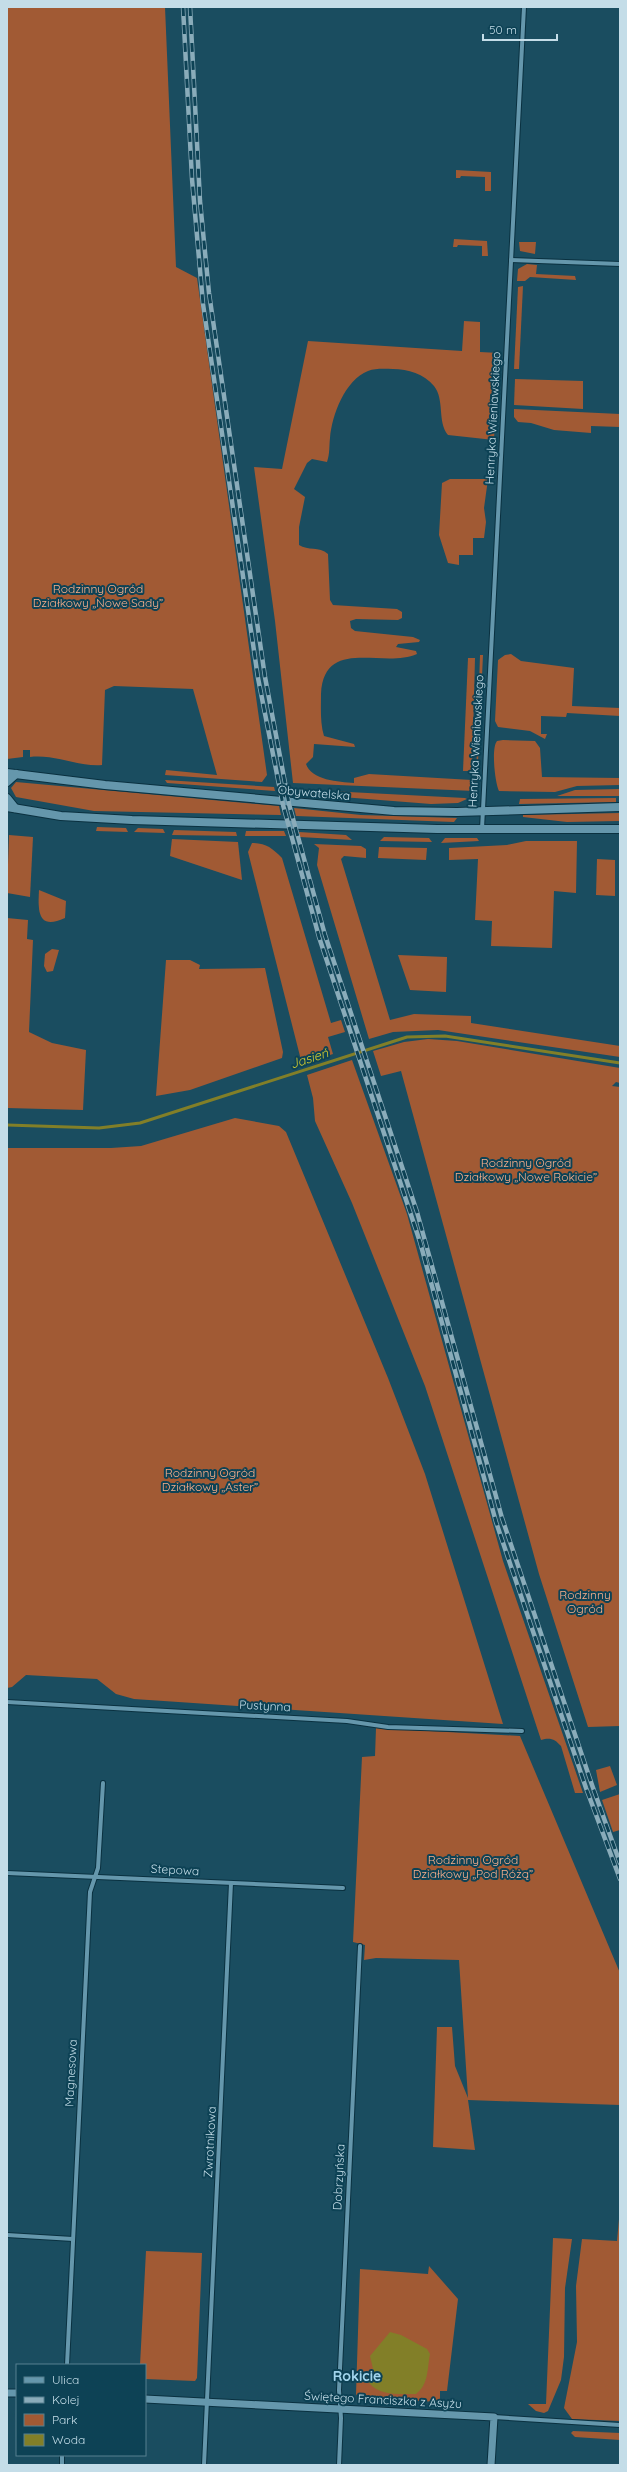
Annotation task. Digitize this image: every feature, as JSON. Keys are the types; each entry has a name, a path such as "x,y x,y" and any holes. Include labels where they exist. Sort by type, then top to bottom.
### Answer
{"main road":[{"name":"Obywatelska","path":"7,773 362,809 425,812 620,807"},
{"path":"7,782 16,774"},
{"path":"7,798 11,807 61,816 125,820 482,830 620,829"}],"street":[{"name":"Henryka Wieniawskiego","path":"482,830 524,7"},
{"path":"511,260 620,264"},
{"name":"Pustynna","path":"7,1702 347,1721 388,1727 406,1726 522,1731"},
{"name":"Magnesowa","path":"67,2364 90,1892 99,1861 103,1783"},
{"name":"Stepowa","path":"7,1873 342,1888"},
{"name":"Zwrotnikowa","path":"204,2465 231,1883"},
{"name":"Dobrzyńska","path":"339,2465 340,2408 360,1946"},
{"path":"7,2235 73,2239"},
{"name":"Świętego Franciszka z Asyżu","path":"146,2399 340,2408 620,2425"},
{"path":"491,2465 494,2417"}],"green space":[{"name":"Rodzinny Ogród Działkowy „Nowe Sady”","path":"7,7 165,7 176,267 197,278 267,775 262,782 165,775 166,770 217,775 193,689 114,686 105,690 102,765 84,764 48,757 30,757 30,750 23,750 23,757 7,759"},
{"path":"456,170 491,172 491,191 485,191 485,177 461,176 460,178 456,178"},
{"path":"454,239 487,241 488,256 482,256 482,246 458,245 457,247 453,247"},
{"path":"519,242 536,242 535,254 520,251"},
{"path":"527,264 537,265 536,274 575,276 576,280 530,277 525,281 517,281 518,269"},
{"path":"523,286 519,369 514,369 518,287"},
{"path":"464,321 480,322 480,352 499,353 493,394 496,397 494,440 448,435 443,424 437,392 434,386 421,375 399,369 371,370 353,382 341,399 331,429 327,462 312,459 307,463 294,489 305,497 299,527 299,545 306,548 321,550 328,554 330,600 333,605 397,609 402,612 402,618 398,620 356,619 350,621 351,628 355,631 413,637 420,640 419,642 398,644 396,647 416,651 417,654 403,658 357,658 344,660 332,665 325,676 321,694 321,721 324,736 354,744 355,747 314,744 313,757 306,764 309,769 319,777 341,782 354,783 354,778 369,774 472,780 476,776 480,655 483,655 477,784 474,791 293,783 275,621 254,467 282,469 308,341 462,351"},
{"path":"515,379 583,381 583,409 514,405"},
{"path":"514,409 620,414 620,427 591,426 591,433 554,430 531,423 518,422 514,417"},
{"path":"450,479 488,479 484,508 486,522 484,538 473,538 473,555 459,555 459,565 448,563 439,535 442,483"},
{"path":"511,654 521,661 574,668 572,706 620,708 620,716 567,713 566,717 541,716 541,734 547,734 545,739 530,731 498,727 495,721 498,660 505,655"},
{"path":"468,658 475,658 472,771 463,771"},
{"path":"497,741 535,741 540,748 542,777 620,778 620,785 577,786 555,792 499,791 495,774 494,751"},
{"path":"165,780 274,787 275,791 167,783"},
{"path":"16,782 279,806 281,815 94,811 16,797 11,788"},
{"path":"290,789 467,799 458,803 431,804 291,793"},
{"path":"620,789 620,796 557,796 575,790"},
{"path":"616,798 616,802 519,804 520,799"},
{"path":"294,808 361,815 457,818 454,822 296,816"},
{"path":"620,813 620,821 567,822 523,817 523,815"},
{"path":"97,827 126,828 128,832 96,831"},
{"path":"138,828 163,829 165,833 134,832"},
{"path":"174,830 236,832 237,836 172,835"},
{"path":"246,831 284,831 286,836 245,836"},
{"path":"299,832 346,835 352,840 300,837"},
{"path":"9,835 33,837 30,897 7,893"},
{"path":"384,837 429,838 432,842 380,841"},
{"path":"445,838 477,838 479,841 441,843"},
{"path":"172,839 238,842 242,880 170,856"},
{"path":"526,841 577,841 576,893 554,891 552,948 491,946 492,921 475,920 478,859 449,860 449,848 507,845"},
{"path":"252,843 261,844 268,847 282,858 331,1023 341,1020 345,1032 328,1037 333,1054 302,1064 248,852"},
{"path":"314,844 361,846 366,849 366,858 344,856 341,859 390,1020 414,1014 471,1016 471,1023 620,1046 620,1057 438,1030 393,1032 369,1039 317,865 319,848"},
{"path":"379,847 427,848 426,860 378,858"},
{"path":"597,859 615,860 615,896 596,895"},
{"path":"39,890 66,901 65,918 49,922 44,920 39,911"},
{"path":"7,918 28,920 27,939 33,940 29,1032 52,1043 86,1050 83,1110 7,1108"},
{"path":"52,949 59,950 53,971 47,972 44,966 45,954"},
{"path":"398,955 447,957 446,992 410,990"},
{"path":"166,960 190,960 200,965 199,969 265,968 283,1052 282,1058 190,1090 156,1096"},
{"name":"Rodzinny Ogród Działkowy „Nowe Rokicie”","path":"428,1039 457,1041 620,1068 620,1083 616,1082 612,1086 620,1087 620,1726 588,1727 539,1574 401,1071 381,1076 373,1051 404,1042"},
{"path":"352,1060 407,1214 503,1561 583,1793 575,1793 561,1746 552,1739 541,1740 425,1386 352,1203 315,1121 313,1098 307,1075"},
{"name":"Rodzinny Ogród Działkowy „Aster”","path":"235,1118 279,1126 286,1132 388,1378 425,1474 503,1724 134,1699 116,1694 97,1679 26,1675 12,1687 7,1688 7,1148 111,1148 141,1146"},
{"name":"Rodzinny Ogród Działkowy „Pod Różą”","path":"376,1728 520,1736 620,1973 620,2105 468,2100 475,2150 433,2147 437,2027 452,2027 455,2066 468,2098 459,1960 376,1958 364,1960 365,1945 353,1942 362,1757 375,1756"},
{"path":"610,1766 617,1785 600,1792 596,1770"},
{"path":"620,1794 620,1830 613,1832 602,1800"},
{"path":"620,2208 620,2421 572,2419 564,2408 577,2342 576,2286 582,2239 617,2241"},
{"path":"553,2238 572,2239 565,2288 564,2357 561,2380 548,2411 544,2413 536,2411 528,2404 546,2404"},
{"path":"146,2251 202,2253 197,2378 195,2381 146,2379 146,2364 140,2364"},
{"path":"429,2266 458,2299 447,2391 440,2391 440,2402 359,2398 356,2394 360,2269 428,2274"},
{"path":"573,2431 620,2433 620,2440 575,2437 571,2433"}],"water":[{"path":"390,2332 401,2335 427,2349 430,2354 425,2381 423,2386 416,2394 384,2392 373,2387 369,2383 374,2373 370,2356"}],"waterway":[{"name":"Jasień","path":"7,1125 99,1128 140,1123 407,1037 445,1036 620,1063"}],"railway":[{"path":"183,7 192,179 203,304 258,678 283,805 319,937 420,1242 496,1522 586,1788 620,1879"},
{"path":"190,7 200,201 209,293 265,677 289,804 325,935 417,1212 502,1518 592,1785 620,1863"}],"district":[{"name":"Rokicie","path":"357,2376"}],"park label":[{"name":"Rodzinny Ogród","path":"585,1602"}]}
